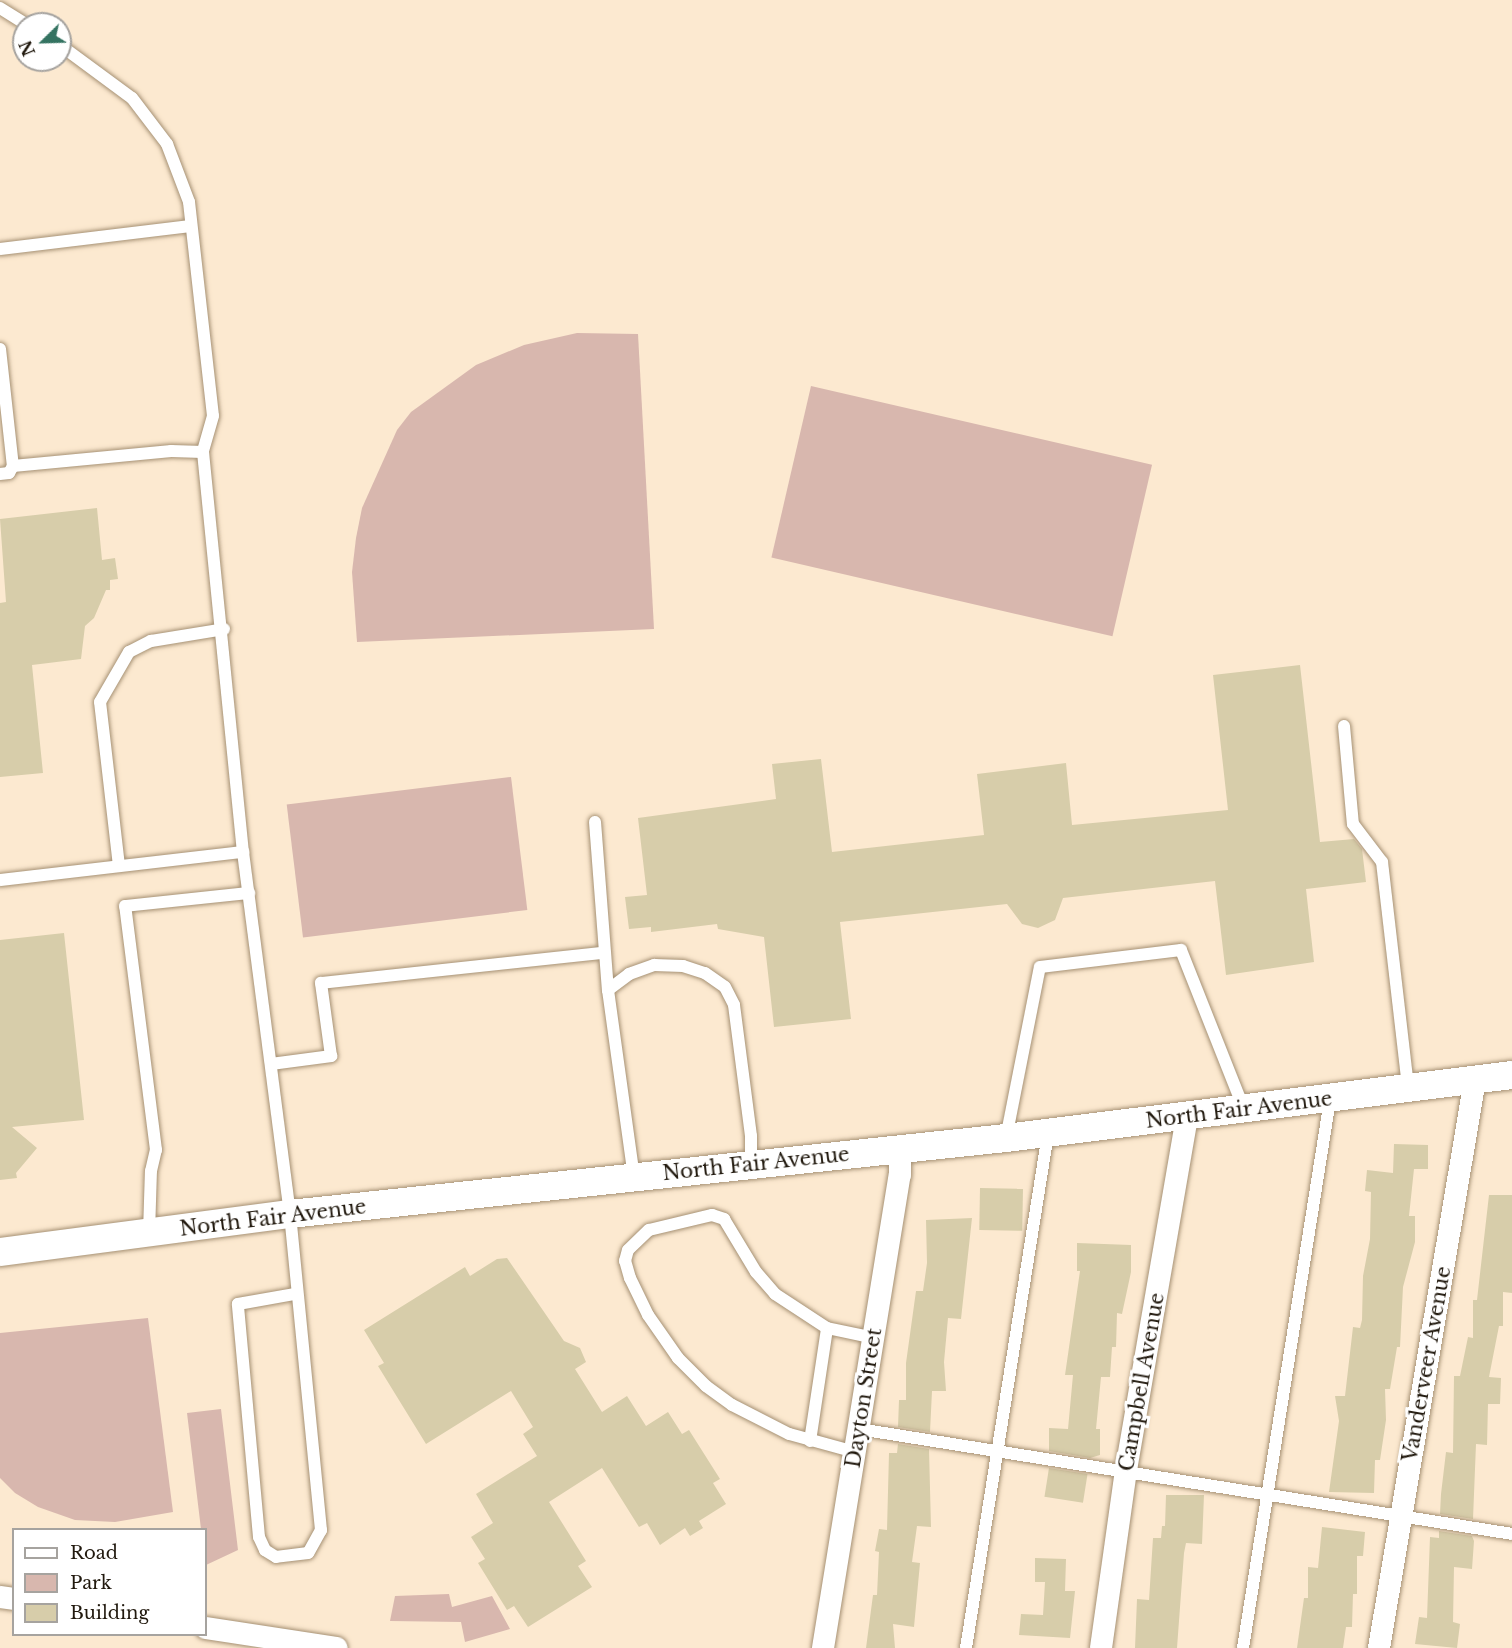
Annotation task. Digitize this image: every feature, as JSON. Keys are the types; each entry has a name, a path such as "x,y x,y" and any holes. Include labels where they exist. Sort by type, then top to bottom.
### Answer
{"street":[{"name":"North Fair Avenue","path":"0,1252 290,1214 1006,1138 1512,1076"},
{"name":"Vanderveer Avenue","path":"1379,1648 1475,1080"},
{"name":"Campbell Avenue","path":"1101,1648 1126,1470 1187,1116"},
{"name":"Dayton Street","path":"823,1648 874,1338 900,1148"},
{"path":"207,1628 309,1646 336,1648"}],"lane":[{"path":"72,54 132,98 167,144 189,202 213,416 203,452 224,629 243,852 290,1214 296,1294 321,1530 308,1553 276,1557 265,1550 260,1537 238,1304 296,1294"},
{"path":"0,249 191,226"},
{"path":"0,349 13,466 9,472 0,474"},
{"path":"13,466 171,451 203,452"},
{"path":"119,866 100,702 129,652 151,642 224,629"},
{"path":"1344,726 1353,824 1382,862 1408,1089"},
{"path":"595,822 608,990 634,1177"},
{"path":"0,880 243,852"},
{"path":"149,1234 156,1150 125,906 249,893"},
{"path":"1006,1138 1040,968 1181,950 1244,1110"},
{"path":"271,1064 331,1056 321,983 604,953"},
{"path":"608,990 629,974 654,964 683,966 705,973 724,987 734,1005 751,1136 751,1164"},
{"path":"1243,1648 1330,1100"},
{"path":"966,1648 995,1451 1048,1133"},
{"path":"855,1452 810,1442 732,1405 678,1358 630,1278 625,1261 628,1251 649,1230 712,1215 724,1219 756,1272 775,1294 827,1328 874,1338"},
{"path":"810,1442 827,1328"},
{"path":"859,1429 1126,1470 1512,1534"}],"green space":[{"path":"577,333 638,334 654,629 357,642 352,572 356,538 362,508 397,430 411,412 476,365 524,345"},
{"path":"811,386 1152,465 1112,636 771,557"},
{"path":"511,777 527,910 303,938 287,805"},
{"path":"148,1318 173,1512 115,1522 75,1520 38,1507 15,1493 0,1478 0,1333"},
{"path":"221,1409 238,1550 207,1565 207,1528 201,1528 187,1413"},
{"path":"449,1594 452,1607 492,1596 510,1629 465,1642 461,1622 390,1621 395,1596"}],"building":[{"path":"97,508 102,560 115,558 118,579 110,580 110,590 106,590 94,618 85,626 81,659 32,665 43,773 0,777 0,603 6,602 0,519"},
{"path":"1300,665 1320,842 1354,839 1362,849 1366,882 1306,889 1314,962 1226,975 1215,881 1063,898 1055,920 1038,928 1022,924 1007,904 840,922 851,1019 774,1027 764,937 718,929 717,924 651,932 651,927 629,929 625,897 647,895 638,818 776,799 772,764 821,759 832,852 984,835 977,774 1066,763 1072,825 1228,810 1213,675"},
{"path":"64,933 84,1120 12,1127 37,1148 16,1173 17,1178 0,1180 0,940"},
{"path":"1394,1144 1428,1145 1428,1169 1414,1169 1409,1216 1415,1216 1415,1242 1403,1287 1400,1347 1397,1347 1390,1389 1385,1389 1386,1420 1380,1460 1375,1460 1374,1493 1329,1492 1339,1421 1335,1396 1345,1396 1353,1327 1360,1328 1362,1320 1363,1276 1370,1239 1371,1192 1365,1191 1367,1170 1393,1173"},
{"path":"980,1188 1023,1189 1022,1231 979,1230"},
{"path":"1489,1195 1512,1195 1512,1293 1503,1292 1503,1326 1499,1326 1489,1377 1501,1378 1500,1404 1488,1404 1487,1445 1476,1444 1473,1519 1440,1514 1446,1452 1453,1453 1454,1376 1460,1376 1468,1337 1473,1338 1473,1300 1477,1300"},
{"path":"972,1218 961,1319 948,1318 944,1362 946,1391 932,1391 930,1432 898,1427 899,1400 906,1400 906,1363 916,1291 923,1291 927,1263 926,1220"},
{"path":"1077,1243 1131,1245 1131,1272 1122,1314 1117,1313 1116,1347 1112,1347 1110,1377 1101,1377 1096,1429 1100,1429 1100,1455 1090,1458 1049,1451 1049,1428 1068,1429 1073,1375 1065,1375 1080,1271 1077,1271"},
{"path":"507,1258 564,1341 580,1348 586,1362 575,1369 602,1412 627,1396 646,1426 668,1412 682,1434 689,1430 720,1479 713,1483 726,1504 699,1521 703,1528 690,1536 685,1528 660,1545 647,1523 639,1527 602,1468 549,1502 586,1561 578,1566 592,1587 528,1627 514,1606 507,1610 478,1563 485,1559 471,1537 493,1523 476,1494 537,1456 523,1434 533,1427 511,1391 426,1444 378,1366 384,1363 364,1330 465,1267 470,1276 497,1259"},
{"path":"898,1444 929,1449 931,1527 917,1526 912,1562 920,1563 914,1627 893,1624 895,1648 866,1648 873,1595 877,1595 879,1552 875,1551 879,1529 887,1530 889,1453 897,1453"},
{"path":"1049,1468 1088,1474 1083,1503 1044,1497"},
{"path":"1166,1495 1204,1495 1202,1544 1186,1543 1177,1648 1135,1648 1137,1599 1149,1600 1153,1538 1161,1538 1162,1526 1165,1526"},
{"path":"1322,1527 1365,1532 1363,1556 1357,1556 1357,1594 1353,1594 1352,1627 1346,1627 1343,1648 1297,1648 1304,1598 1308,1598 1308,1567 1318,1568"},
{"path":"1439,1531 1472,1536 1474,1541 1472,1569 1454,1567 1453,1622 1460,1624 1457,1648 1415,1644 1419,1617 1427,1618 1430,1537 1439,1538"},
{"path":"1035,1558 1066,1559 1065,1591 1075,1591 1070,1638 1019,1635 1021,1614 1043,1615 1045,1582 1035,1582"}]}
